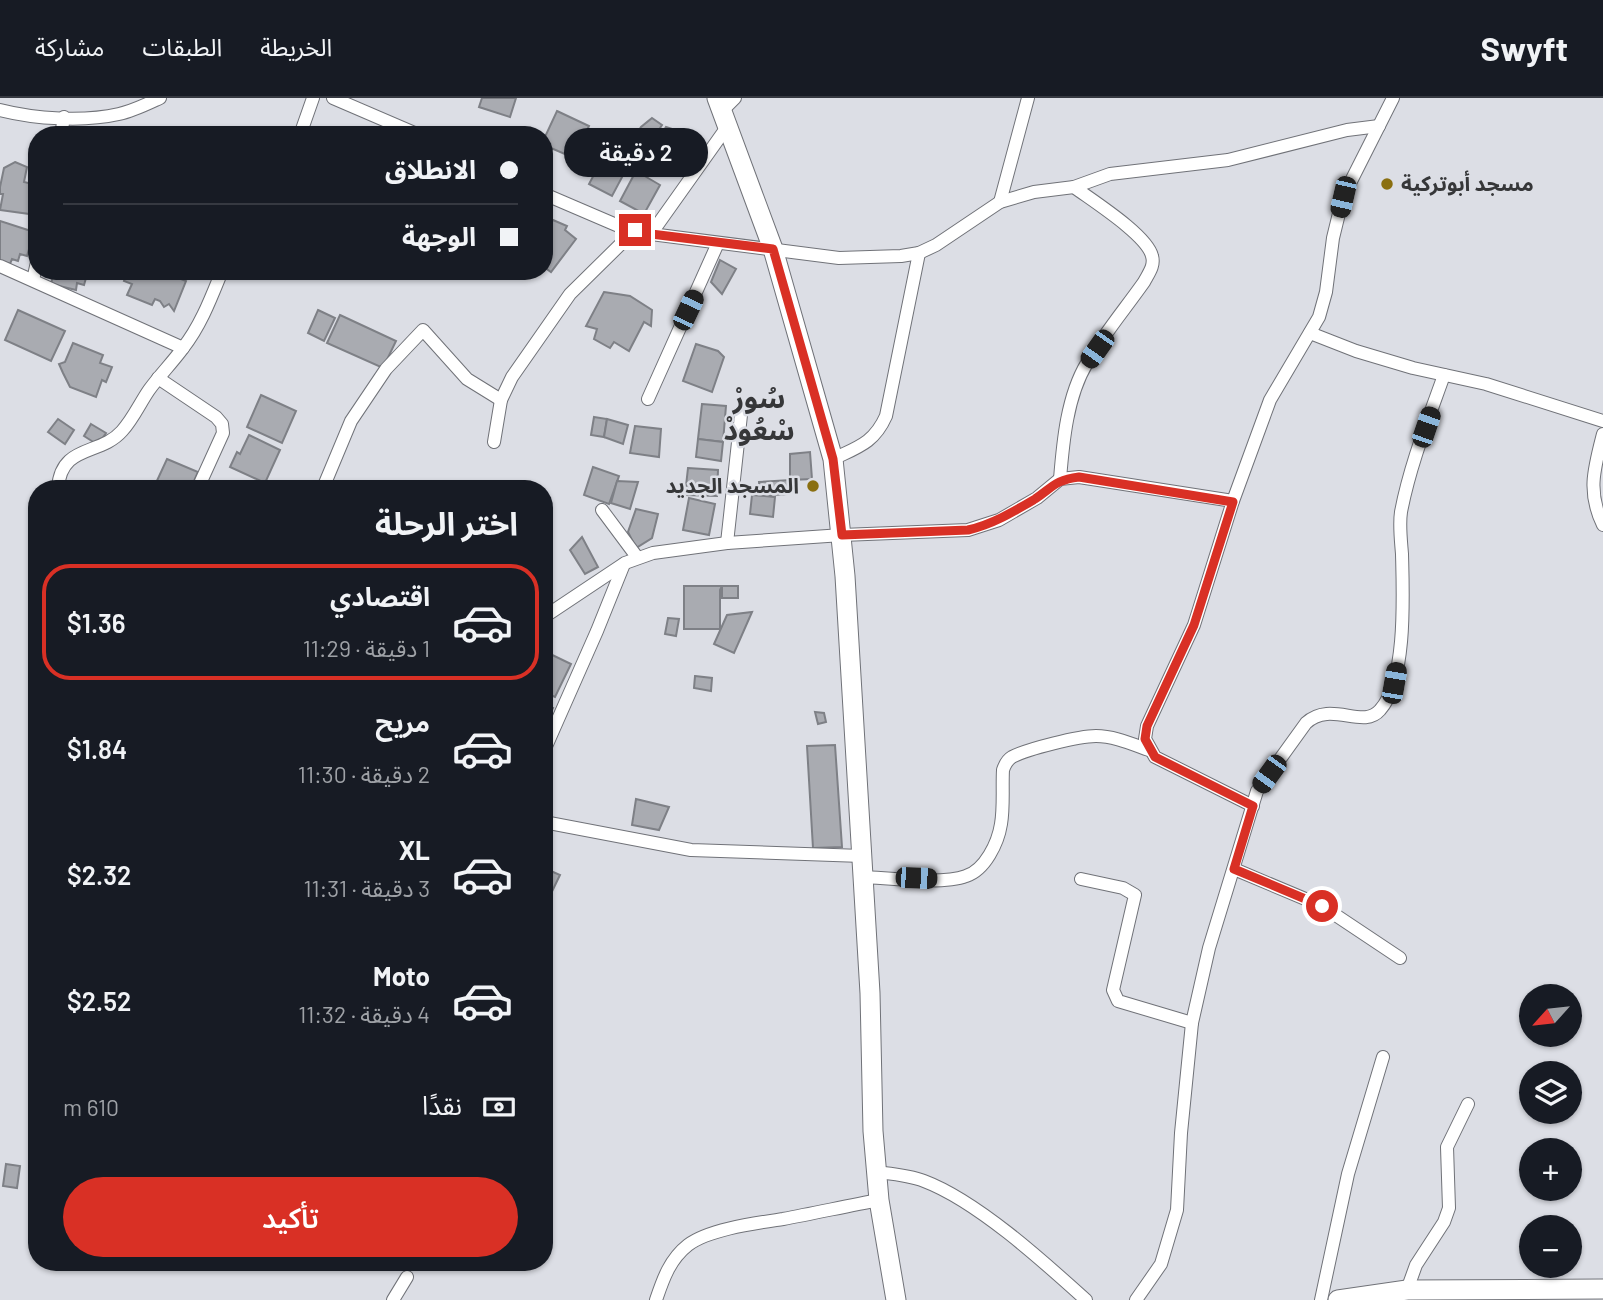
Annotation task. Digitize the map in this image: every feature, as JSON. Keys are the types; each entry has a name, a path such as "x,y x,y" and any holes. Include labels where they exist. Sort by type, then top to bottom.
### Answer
{"street":[{"path":"0,110 26,117 104,116 121,114 160,98"},
{"path":"303,126 313,98"},
{"path":"333,98 398,126"},
{"path":"1000,202 1028,98"},
{"path":"1253,806 1155,757 1145,739 1147,726 1194,625 1233,502 1270,400 1319,317 1343,197 1393,98"},
{"path":"651,234 725,109"},
{"path":"725,109 773,249 833,459 842,535 862,856 876,1172 896,1300"},
{"path":"62,126 64,117"},
{"path":"553,198 621,227 651,234 839,258 901,256 919,253 936,245 1000,202 1034,192 1074,187 1111,174 1228,160 1348,130 1379,126"},
{"path":"1060,480 1069,410 1085,365 1144,282 1152,268 1153,258 1148,247 1132,230 1074,187"},
{"path":"494,442 501,400 512,377 570,294 635,230"},
{"path":"648,399 719,243"},
{"path":"833,459 870,441 887,416 919,253"},
{"path":"0,267 28,278"},
{"path":"33,280 183,348"},
{"path":"59,480 59,474 74,456 121,433 158,378 183,348 204,314 218,280"},
{"path":"326,480 351,421 386,369 423,330 467,379 501,400"},
{"path":"1310,333 1356,351 1486,384 1603,421"},
{"path":"1136,1300 1161,1264 1177,1210 1181,1133 1192,1023 1209,948 1257,792 1306,723 1314,716 1321,713 1368,718 1378,714 1394,683 1401,644 1403,600 1401,514 1417,453 1444,374"},
{"path":"158,378 216,416 222,424 223,433 202,480"},
{"path":"727,543 741,415"},
{"path":"1603,435 1592,480 1594,506 1603,525"},
{"path":"553,611 637,557 727,543 968,530 985,526 1037,498 1060,480 1079,477 1233,502"},
{"path":"602,510 637,557"},
{"path":"553,731 625,563"},
{"path":"863,877 942,879 966,876 974,872 990,854 997,839 1002,823 1003,770 1011,757 1096,736 1112,738 1149,750"},
{"path":"553,824 691,850 862,856"},
{"path":"1234,869 1322,906 1400,958"},
{"path":"1081,879 1123,888 1135,895 1113,990 1118,1001 1192,1023"},
{"path":"1321,1300 1348,1174 1383,1058"},
{"path":"1407,1290 1416,1265 1444,1222 1449,1208 1447,1147 1468,1104"},
{"path":"876,1172 904,1175 949,1192 999,1227 1086,1300"},
{"path":"656,1300 666,1270 678,1254 702,1238 744,1226 879,1200"},
{"path":"393,1300 407,1277"},
{"path":"1338,1300 1407,1290 1603,1289"}],"building":[{"path":"482,98 516,98 510,117 479,107"},
{"path":"557,111 589,126 574,158 553,149 553,126 550,126"},
{"path":"652,118 662,125 639,160 626,151 641,127"},
{"path":"666,127 690,135 678,170 646,159"},
{"path":"590,146 598,151 587,169 579,164"},
{"path":"605,154 628,166 612,196 589,184"},
{"path":"15,162 27,167 24,182 28,183 28,214 0,210 3,194 0,194 0,187 4,168"},
{"path":"636,171 660,185 644,214 620,201"},
{"path":"553,220 567,226 565,230 576,239 553,269"},
{"path":"0,221 28,230 27,256 20,254 18,261 12,259 10,264 0,261"},
{"path":"720,260 736,269 722,294 711,282"},
{"path":"52,280 85,280 84,285 77,283 76,290 51,284"},
{"path":"124,281 186,281 174,311 169,304 164,307 155,299 152,305 127,295 132,284"},
{"path":"604,292 630,296 652,310 651,326 644,322 629,351 614,342 610,348 594,339 597,329 586,326"},
{"path":"18,310 65,331 51,361 5,340"},
{"path":"318,310 335,318 324,341 308,333"},
{"path":"340,315 396,341 383,368 327,343"},
{"path":"73,343 103,355 100,363 112,367 106,382 102,380 96,397 70,387 59,364 65,362"},
{"path":"696,344 718,351 724,357 712,392 683,381"},
{"path":"261,395 296,411 282,443 247,427"},
{"path":"702,404 726,406 723,442 698,439"},
{"path":"594,417 607,419 604,437 591,435"},
{"path":"58,419 74,430 65,444 48,432"},
{"path":"607,419 628,425 623,444 604,437"},
{"path":"91,424 106,433 98,445 84,436"},
{"path":"635,426 661,429 659,457 630,453"},
{"path":"249,435 280,450 266,480 258,480 230,467 237,452 240,454"},
{"path":"698,439 723,442 721,461 696,457"},
{"path":"810,452 812,479 790,480 790,454"},
{"path":"167,459 198,472 194,480 157,480"},
{"path":"593,467 619,476 609,504 584,495"},
{"path":"688,468 718,470 717,496 685,495"},
{"path":"790,480 787,494 760,496 759,482"},
{"path":"617,481 638,482 630,509 611,503"},
{"path":"752,495 775,497 773,517 750,514"},
{"path":"689,498 715,504 709,535 683,530"},
{"path":"636,509 658,514 652,538 636,548 628,532"},
{"path":"582,537 598,567 585,574 570,550"},
{"path":"684,586 722,586 720,629 684,629"},
{"path":"722,586 738,586 738,598 722,598"},
{"path":"752,612 734,653 714,644 727,615"},
{"path":"668,618 679,619 676,636 665,634"},
{"path":"553,655 571,664 555,697 553,696"},
{"path":"695,676 712,678 711,691 694,688"},
{"path":"815,712 824,713 826,722 818,724"},
{"path":"835,745 842,847 813,848 807,746"},
{"path":"636,799 669,807 659,830 632,825"},
{"path":"553,872 560,875 553,889"},
{"path":"6,1164 20,1166 17,1188 3,1186"}],"place":[{"name":"مسجد أبوتركية","path":"1387,184"},
{"name":"المسجد الجديد","path":"813,486"}],"district":[{"name":"سُورْ سْعُودْ","path":"759,414"}],"route":[{"path":"635,230 773,249 833,459 842,535 968,530 985,526 1037,498 1060,480 1079,477 1233,502 1194,625 1147,726 1145,739 1155,757 1253,806 1234,869 1322,906"}]}
